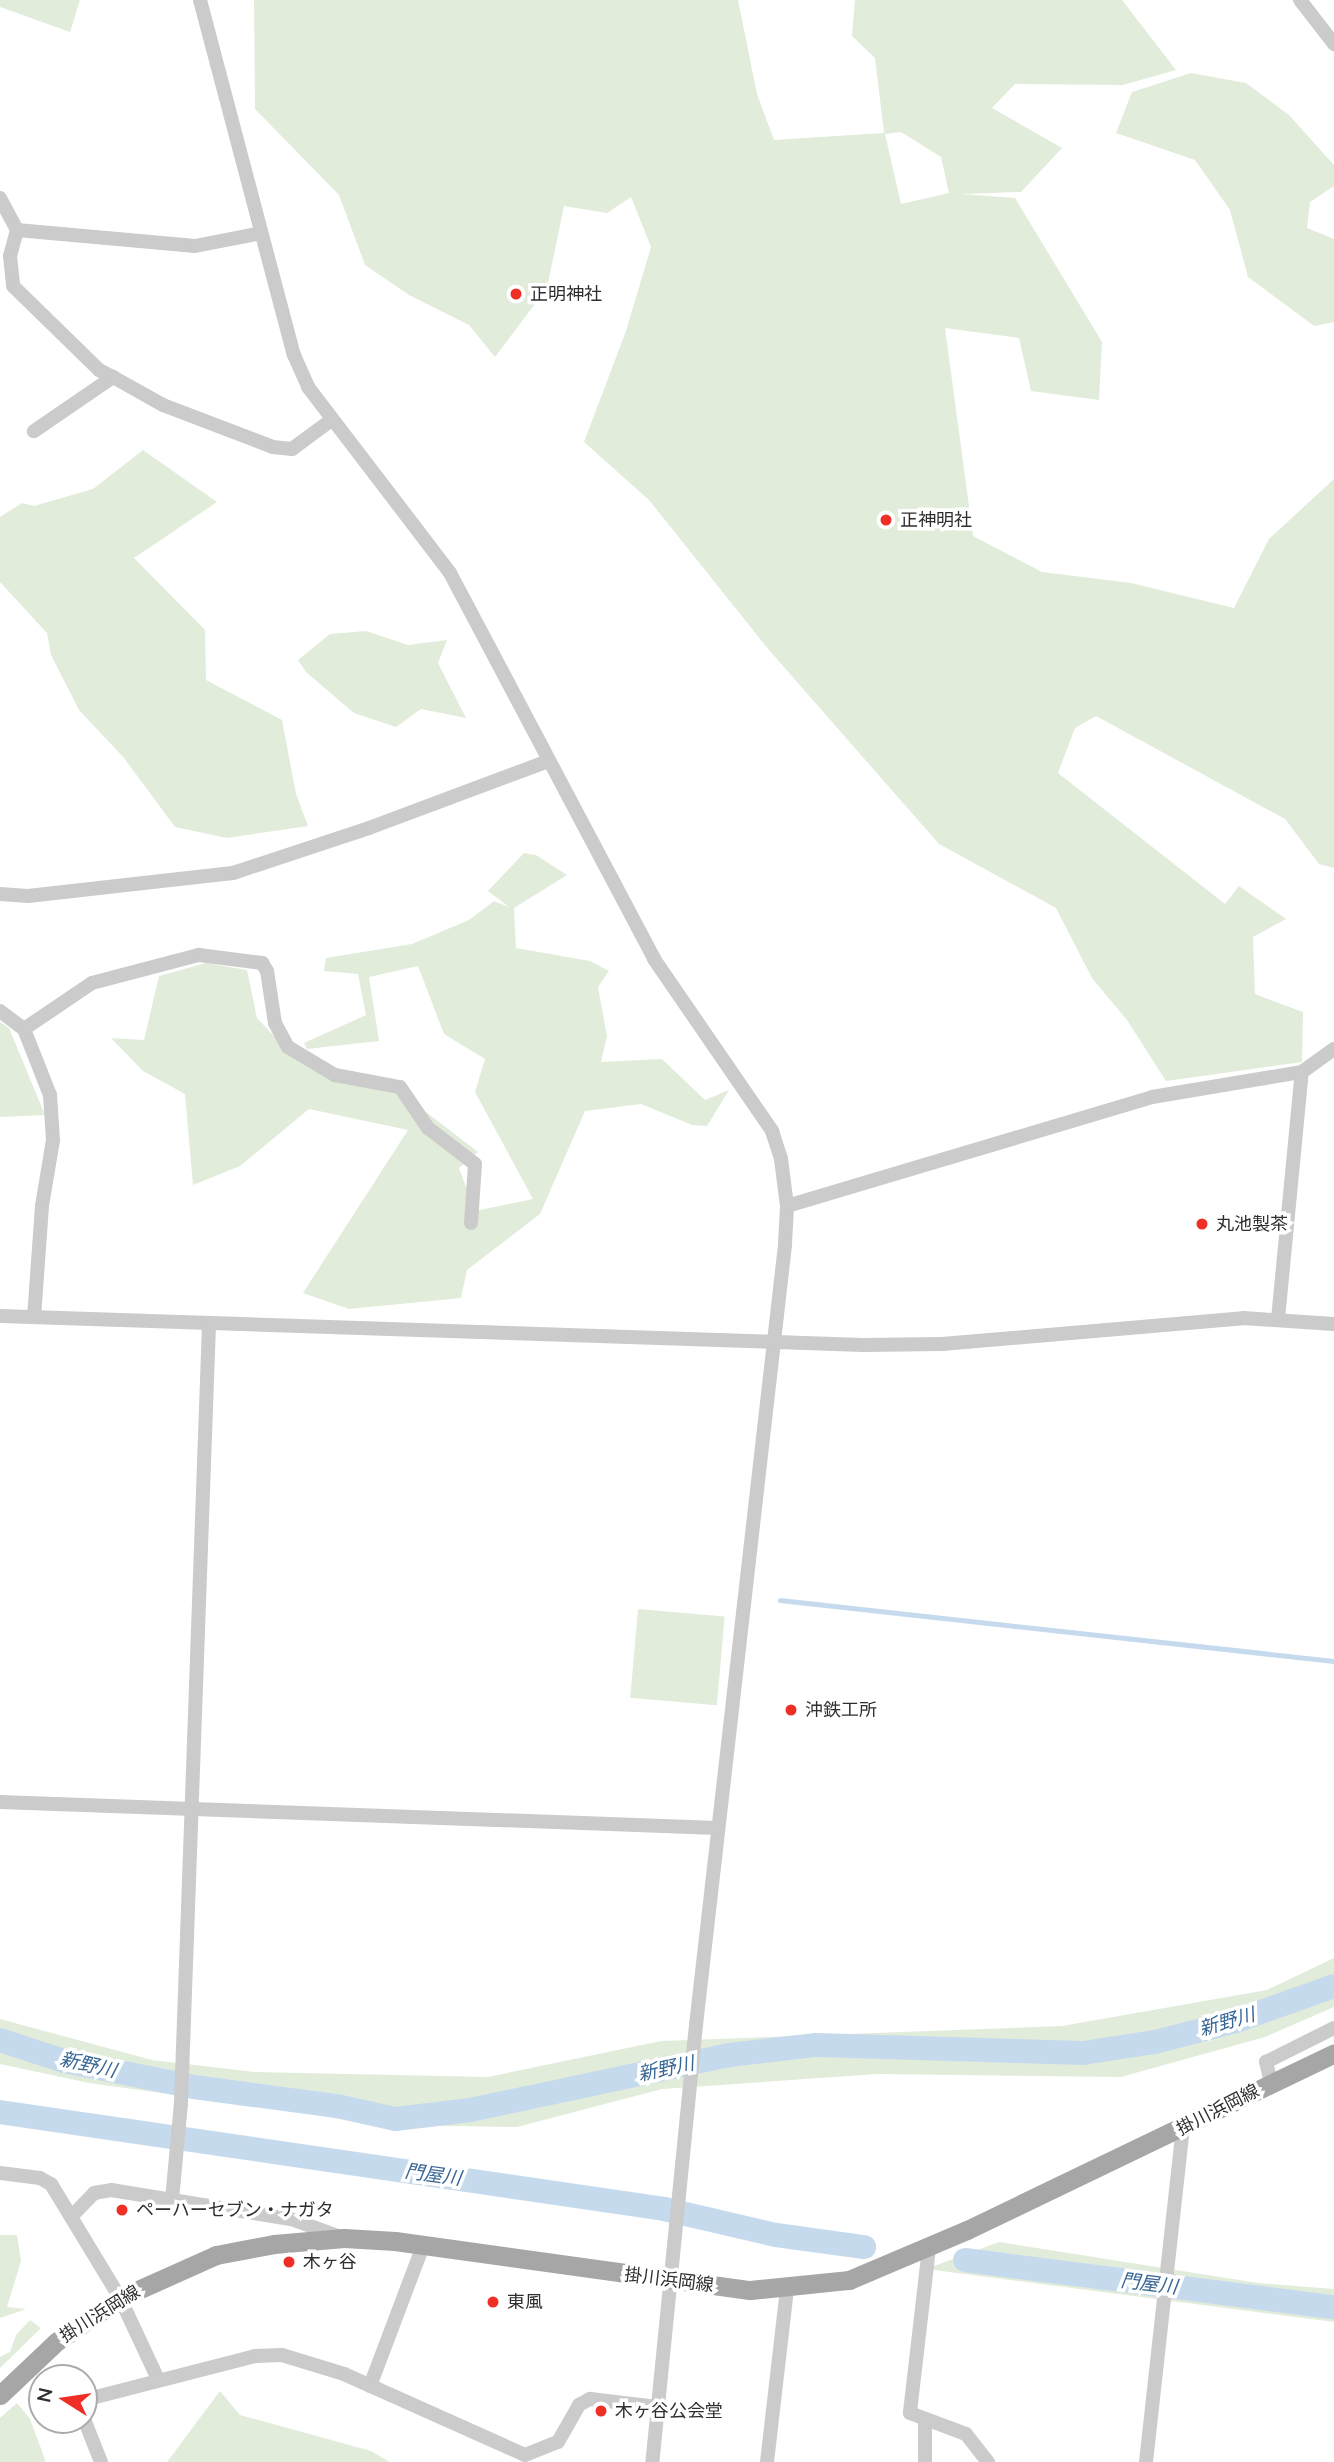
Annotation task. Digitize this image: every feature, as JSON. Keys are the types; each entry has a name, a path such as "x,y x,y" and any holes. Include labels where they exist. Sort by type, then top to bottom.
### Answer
{"main road":[{"name":"掛川浜岡線","path":"0,2395 56,2342 120,2298 216,2255 274,2244 344,2238 423,2246 750,2290 849,2280 929,2248 1183,2129 1334,2053"}],"street":[{"path":"200,0 294,355 330,421 450,573 654,959 772,1131 781,1159 787,1206 775,1344 696,2025 652,2462"},
{"path":"1300,0 1334,44"},
{"path":"0,198 17,230 9,256 13,286 99,370 163,405 273,447 292,449 330,421"},
{"path":"17,230 195,246 261,233"},
{"path":"34,431 113,377"},
{"path":"0,894 28,896 233,873 369,828 548,761"},
{"path":"24,1029 92,983 199,955 261,963 267,971 275,1023 288,1047 335,1075 400,1087 428,1128 475,1164 471,1223"},
{"path":"0,1011 24,1029 50,1095 53,1140 42,1206 34,1317"},
{"path":"787,1206 1152,1097 1302,1072 1334,1049"},
{"path":"1278,1319 1302,1072"},
{"path":"0,1316 775,1344 942,1344 1243,1318 1334,1324"},
{"path":"172,2200 181,2103 209,1324"},
{"path":"0,1802 718,1828"},
{"path":"1271,2083 1266,2062 1334,2028"},
{"path":"1146,2462 1183,2129"},
{"path":"0,2173 40,2178 51,2184 120,2298 158,2379"},
{"path":"71,2217 94,2193 111,2190 291,2219 344,2238"},
{"path":"370,2386 423,2246"},
{"path":"929,2248 910,2413 925,2422 966,2434 988,2462"},
{"path":"767,2462 787,2288"},
{"path":"98,2396 255,2356 282,2356 370,2386 525,2455 558,2442 579,2405 590,2399 658,2407"},
{"path":"925,2422 925,2462"},
{"path":"90,2434 101,2462"}],"green space":[{"path":"0,0 80,0 70,32 0,7"},
{"path":"254,0 738,0 757,94 774,140 884,133 875,58 852,36 855,0 1122,0 1176,70 1123,85 1015,84 992,108 1062,148 1021,192 961,194 1015,198 1102,342 1099,400 1031,391 1019,338 945,328 973,536 1042,572 1131,583 1234,608 1269,539 1334,479 1334,868 1319,864 1285,819 1096,716 1075,728 1058,773 1225,904 1239,886 1286,919 1253,937 1255,994 1303,1012 1302,1062 1166,1081 1127,1020 1092,978 1056,908 939,844 769,650 649,500 584,442 626,331 651,247 631,197 607,213 564,206 547,288 495,357 469,325 409,295 365,265 339,195 255,109","holes":["901,132 941,157 949,193 901,204 885,134"]},
{"path":"1191,73 1246,83 1289,115 1334,165 1334,186 1310,202 1307,228 1334,239 1334,322 1314,326 1248,277 1230,210 1195,160 1116,133 1132,92"},
{"path":"143,450 217,502 134,558 205,630 206,680 282,720 296,794 308,826 227,838 175,827 124,758 79,710 51,655 47,633 0,582 0,517 22,503 34,506 93,489"},
{"path":"366,631 408,645 447,640 438,663 466,718 421,709 396,727 354,713 306,672 298,660 330,634"},
{"path":"524,853 536,855 567,875 514,908 516,948 590,961 609,971 598,987 607,1036 601,1062 662,1059 705,1100 729,1090 707,1126 692,1125 641,1104 585,1111 540,1214 467,1270 461,1298 349,1309 303,1293 408,1130 309,1109 240,1166 193,1185 185,1094 143,1071 111,1038 144,1040 159,976 206,963 247,970 257,1018 291,1054 316,1069 383,1079 478,1152 459,1168 475,1211 533,1199 475,1092 485,1059 444,1034 418,966 369,977 379,1041 307,1049 304,1043 366,1015 358,974 324,971 326,958 412,944 469,920 494,901 509,907 488,891"},
{"path":"0,1022 9,1028 45,1115 0,1117"},
{"path":"638,1609 725,1617 717,1705 630,1698"},
{"path":"1334,1958 1334,2007 1265,2037 1121,2077 878,2074 662,2089 517,2127 393,2125 89,2083 0,2064 0,2019 152,2060 255,2072 488,2077 661,2041 1062,2026 1267,1990"},
{"path":"0,2235 17,2235 21,2261 7,2307 26,2309 0,2318"},
{"path":"999,2242 1258,2283 1334,2289 1334,2322 926,2269"},
{"path":"30,2320 41,2328 0,2368 0,2357 10,2352 16,2335"},
{"path":"220,2391 240,2415 371,2451 390,2462 167,2462"},
{"path":"17,2403 28,2417 28,2434 36,2434 46,2462 0,2462 0,2418"}],"waterway":[{"path":"780,1600 1334,1661"},
{"name":"新野川","path":"0,2040 64,2061 194,2087 337,2106 395,2119 470,2110 729,2055 816,2045 1083,2053 1155,2042 1236,2021 1334,1986"},
{"name":"門屋川","path":"0,2112 664,2209 776,2235 864,2247"},
{"name":"門屋川","path":"965,2260 1334,2307"}],"place":[{"name":"正明神社","path":"516,294"},
{"name":"正神明社","path":"886,520"},
{"name":"丸池製茶","path":"1202,1224"},
{"name":"沖鉄工所","path":"791,1710"},
{"name":"ペーハーセブン・ナガタ","path":"122,2210"},
{"name":"木ヶ谷","path":"289,2262"},
{"name":"東風","path":"493,2302"},
{"name":"木ヶ谷公会堂","path":"601,2411"}]}
